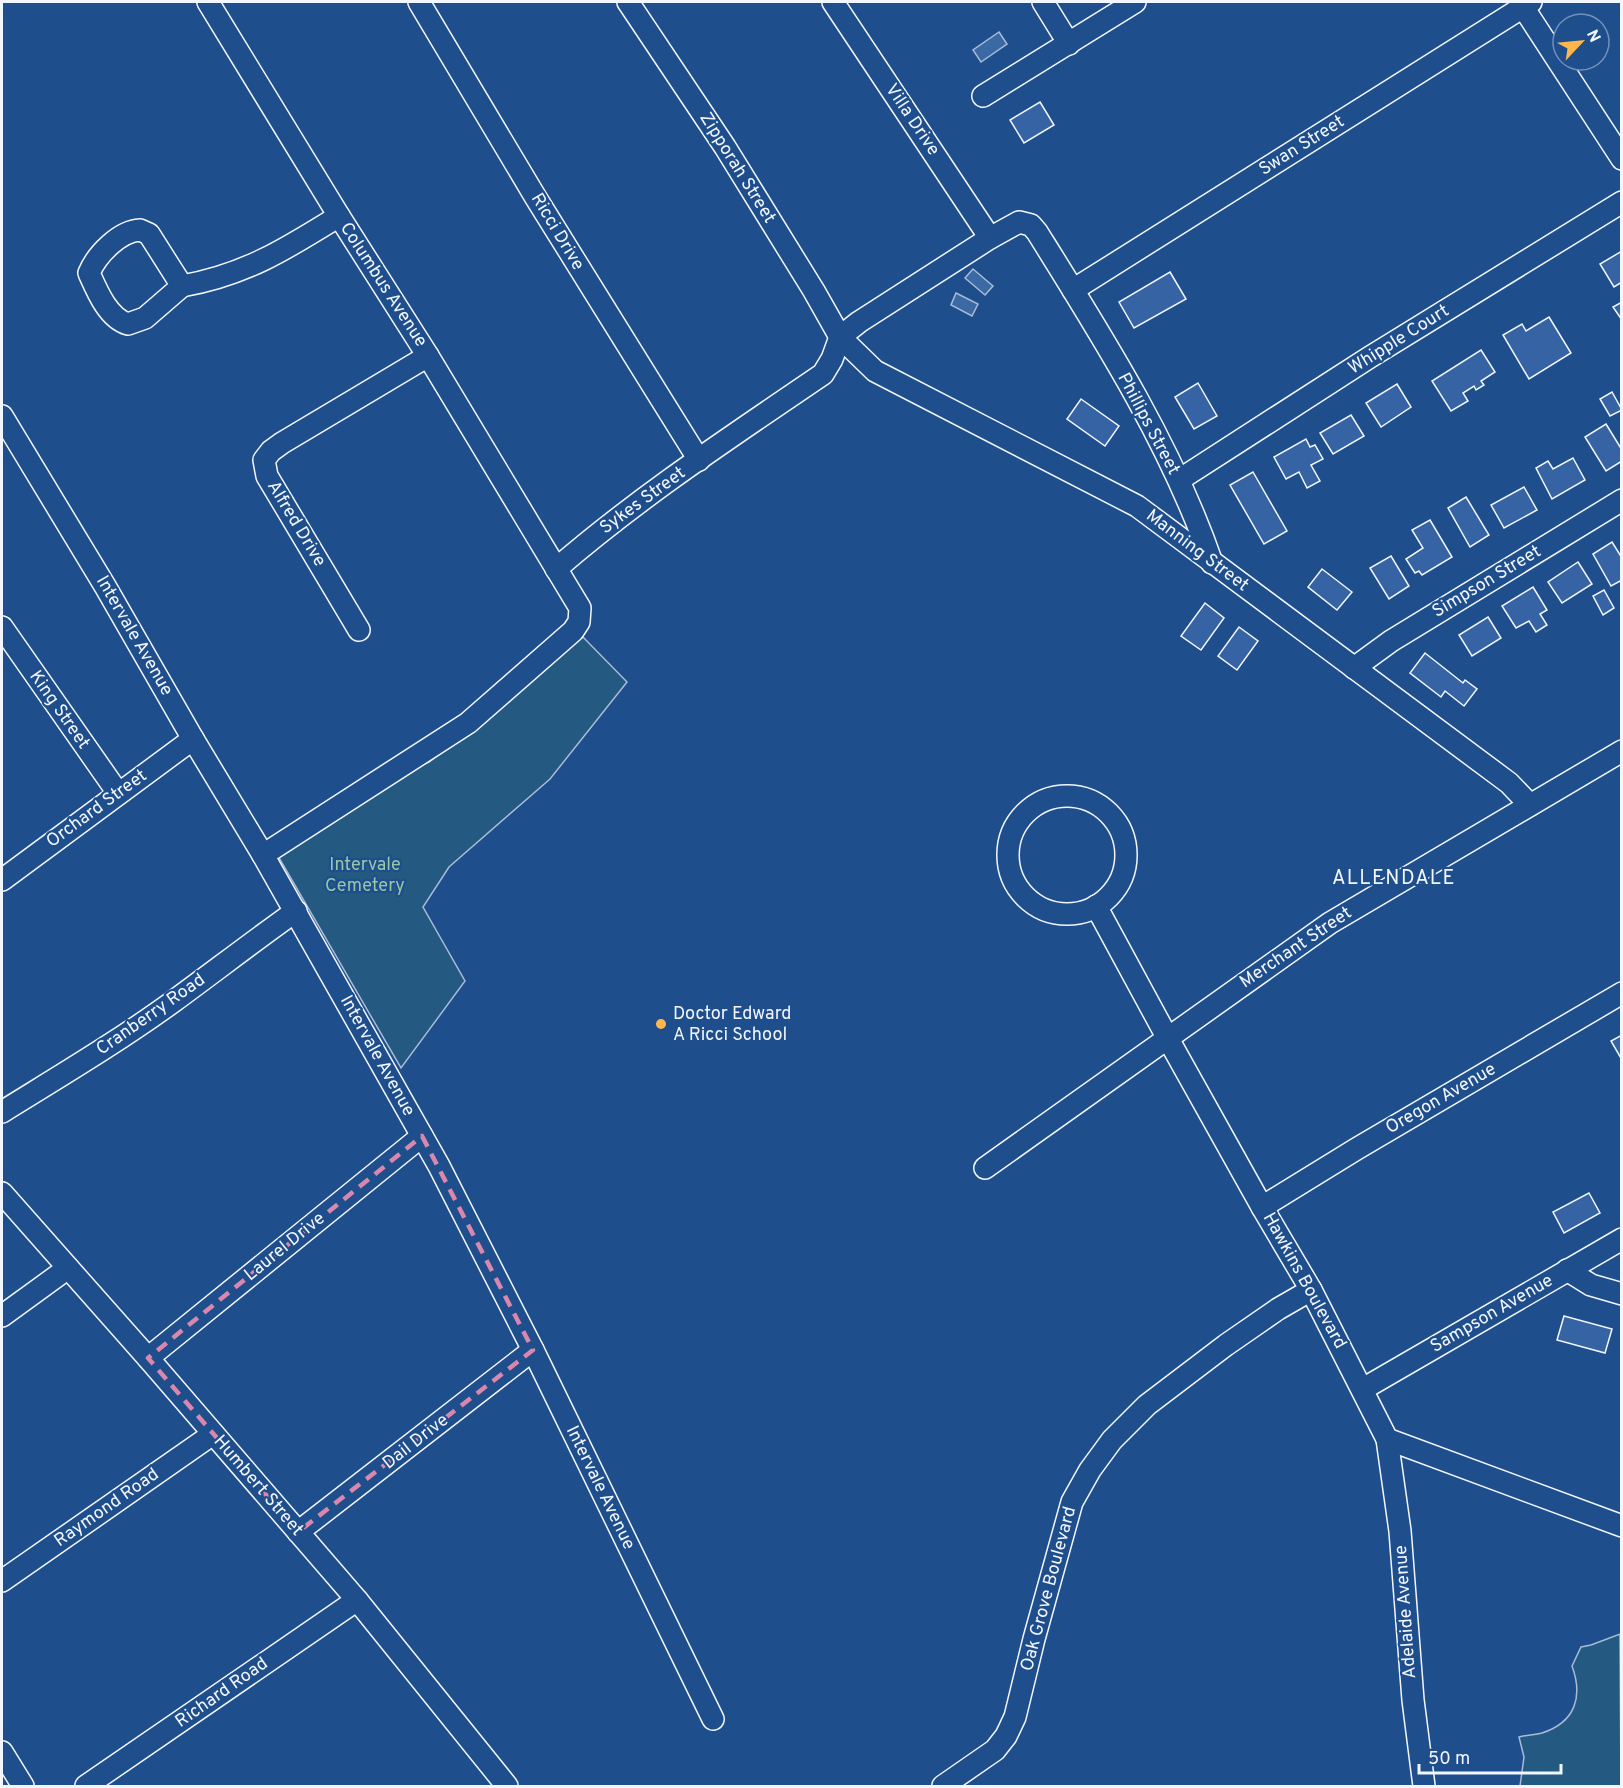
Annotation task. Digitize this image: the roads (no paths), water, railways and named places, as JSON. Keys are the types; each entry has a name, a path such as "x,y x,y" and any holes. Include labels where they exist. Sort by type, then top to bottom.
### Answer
{"street":[{"name":"Columbus Avenue","path":"208,2 428,356 556,569"},
{"name":"Ricci Drive","path":"418,2 548,219 699,460"},
{"name":"Zipporah Street","path":"628,2 725,147 840,337"},
{"name":"Villa Drive","path":"833,2 990,238"},
{"path":"1043,2 1069,44"},
{"path":"983,96 1135,2"},
{"path":"1527,4 1622,159"},
{"name":"Swan Street","path":"1073,290 1527,4"},
{"name":"Whipple Court","path":"1179,480 1370,357 1622,202"},
{"path":"182,286 149,234 140,230 131,231 107,248 89,273 115,317 128,324 145,318 182,286 209,281 266,260 339,216"},
{"path":"840,337 859,322 990,238 1019,222 1031,225 1037,232 1073,290"},
{"name":"Phillips Street","path":"1073,290 1160,441 1197,519 1212,563"},
{"name":"Sykes Street","path":"556,569 588,541 823,374 832,359 840,337"},
{"name":"Manning Street","path":"840,337 875,371 1137,506 1509,783 1530,805"},
{"name":"Alfred Drive","path":"359,630 267,476 264,460 282,443 428,356"},
{"name":"Intervale Avenue","path":"2,416 296,911 422,1136 533,1350 713,1719"},
{"name":"Simpson Street","path":"1354,668 1391,640 1622,500"},
{"path":"263,855 468,723 573,631 579,622 580,608 556,569"},
{"name":"King Street","path":"2,627 118,793"},
{"name":"Orchard Street","path":"2,880 193,739"},
{"name":"Merchant Street","path":"985,1168 1330,923 1622,751"},
{"path":"1067,795 1082,797 1096,803 1109,813 1118,825 1124,840 1126,855 1124,870 1118,885 1096,906 1082,912 1066,914 1051,912 1037,906 1015,884 1009,870 1007,854 1010,839 1016,824 1025,812 1037,803 1052,797 1067,795"},
{"name":"Hawkins Boulevard","path":"1096,906 1262,1207 1311,1290 1387,1439"},
{"name":"Cranberry Road","path":"2,1112 114,1042 296,911"},
{"name":"Oregon Avenue","path":"1262,1207 1622,993"},
{"name":"Laurel Drive","path":"148,1358 422,1136"},
{"name":"Humbert Street","path":"2,1193 357,1600 507,1786"},
{"name":"Sampson Avenue","path":"1363,1389 1622,1239"},
{"path":"2,1316 68,1268"},
{"path":"1567,1270 1591,1285 1622,1294"},
{"name":"Oak Grove Boulevard","path":"944,1786 995,1750 1006,1736 1015,1717 1072,1502 1090,1470 1112,1440 1147,1405 1278,1309 1311,1290"},
{"name":"Dail Drive","path":"298,1532 533,1350"},
{"name":"Raymond Road","path":"2,1581 213,1434"},
{"path":"1387,1439 1622,1526"},
{"name":"Adelaide Avenue","path":"1387,1439 1400,1531 1413,1700 1424,1786"},
{"name":"Richard Road","path":"86,1786 357,1600"},
{"path":"2,1752 23,1786"}],"place":[{"name":"Doctor Edward A Ricci School","path":"661,1024"}],"district":[{"name":"ALLENDALE","path":"1394,879"}],"park label":[{"name":"Intervale Cemetery","path":"365,875"}]}
